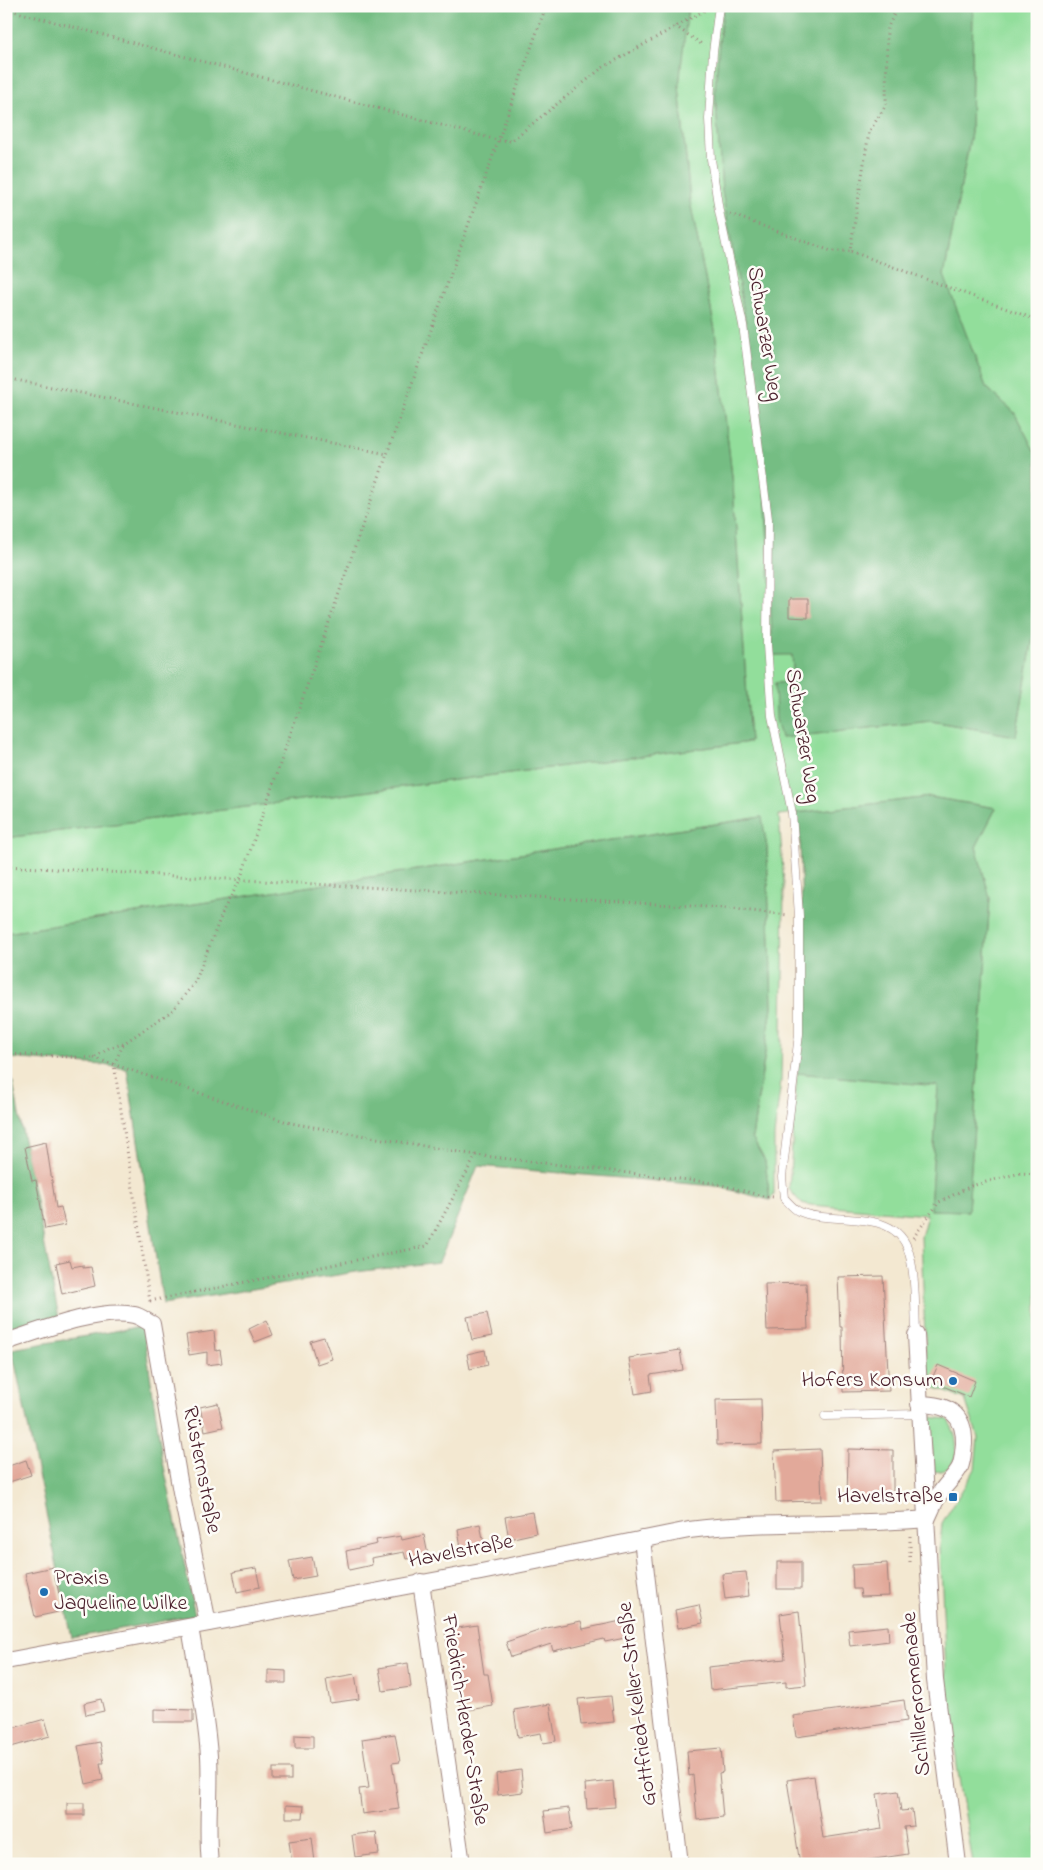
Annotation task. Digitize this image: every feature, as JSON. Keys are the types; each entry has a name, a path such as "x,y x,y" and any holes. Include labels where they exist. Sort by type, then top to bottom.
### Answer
{"street":[{"path":"6,1342 90,1317 116,1314 135,1315 152,1324"},
{"name":"Rüsternstraße","path":"152,1324 181,1492 208,1623"},
{"name":"Schillerpromenade","path":"916,1335 935,1680 958,1864"},
{"name":"Schillerpromenade","path":"919,1409 931,1404 946,1408 956,1414 961,1423 964,1440 961,1465 939,1494 927,1519"},
{"name":"Havelstraße","path":"6,1661 481,1572 642,1539 715,1527 927,1519"},
{"name":"Gottfried-Keller-Straße","path":"642,1539 680,1864"},
{"name":"Friedrich-Herder-Straße","path":"421,1582 462,1864"},
{"path":"190,1627 209,1756 207,1832 210,1864"}],"lane":[{"name":"Schwarzer Weg","path":"719,6 713,52 709,119 711,159 719,210 743,325 768,519 767,645 772,716 792,813 798,916 799,1034 782,1177 784,1198"},
{"path":"784,1198 797,1210 815,1216 881,1223 898,1234 907,1246 912,1266 916,1335"},
{"path":"825,1416 919,1409"}],"path":[{"path":"94,1058 109,1048 123,1044 173,1010 195,982 224,909 240,880 387,454 546,6"},
{"path":"6,9 497,140 511,141 602,68 711,6"},
{"path":"850,251 869,132 886,105 887,29 898,6"},
{"path":"675,26 713,52"},
{"path":"719,210 831,251 850,251 1037,320"},
{"path":"6,378 387,454"},
{"path":"6,866 724,908 798,916"},
{"path":"123,1044 114,1064 152,1324"},
{"path":"6,1054 94,1058 290,1123 476,1155 714,1183 763,1196 784,1198"},
{"path":"150,1301 427,1246 476,1155"},
{"path":"907,1246 939,1202 972,1186 1020,1173 1037,1174"}],"green space":[{"path":"6,6 688,6 679,86 690,201 715,330 733,485 750,742 6,838"},
{"path":"689,6 724,6 715,90 722,191 746,324 765,485 774,655 792,654 794,682 775,683 781,738 931,721 1016,736 1037,614 1037,1864 973,1864 957,1766 946,1675 940,1546 942,1523 975,1469 978,1437 965,1399 927,1385 921,1237 927,1215 811,1205 801,1203 789,1189 797,1073 938,1086 930,1210 968,1211 990,898 976,847 996,808 930,797 779,815 784,885 781,1081 774,1136 774,1195 770,1200 765,1161 752,1138 772,1007 767,848 761,817 6,933 6,838 750,742 733,485 715,330 690,201 679,86 685,25"},
{"path":"724,6 973,6 971,133 944,275 986,387 1014,412 1037,456 1037,614 1016,736 931,721 781,738 776,719 775,683 794,682 792,655 773,655 765,485 746,324 722,191 715,90"},
{"path":"973,6 1037,6 1037,456 1014,412 986,387 944,276 971,133"},
{"path":"930,797 996,808 976,847 990,898 968,1211 930,1210 938,1086 797,1073 804,1002 800,838 796,813"},
{"path":"762,817 767,848 772,1007 752,1138 765,1161 770,1200 715,1186 478,1166 439,1262 356,1272 163,1304 127,1069 103,1065 8,1058 59,1318 6,1328 6,933"},
{"path":"143,1326 162,1457 195,1615 72,1638 12,1349"},
{"path":"930,1417 947,1419 955,1436 956,1450 953,1462 942,1471 934,1472"}],"building":[{"path":"789,599 808,599 808,618 789,617"},
{"path":"46,1142 56,1208 61,1207 65,1225 45,1229 36,1180 32,1181 25,1147"},
{"path":"70,1260 72,1267 83,1265 83,1268 91,1267 95,1286 62,1294 56,1263"},
{"path":"883,1276 889,1391 843,1392 842,1327 840,1327 838,1277"},
{"path":"806,1283 808,1329 767,1330 765,1284"},
{"path":"487,1313 492,1336 472,1340 467,1317"},
{"path":"267,1320 273,1335 255,1342 249,1329"},
{"path":"214,1331 216,1351 220,1350 222,1363 207,1365 207,1352 189,1355 186,1335"},
{"path":"324,1337 332,1359 317,1364 310,1341"},
{"path":"485,1350 488,1365 470,1369 467,1354"},
{"path":"680,1350 683,1370 650,1375 652,1391 635,1394 629,1358"},
{"name":"Hofers Konsum","path":"938,1365 975,1381 969,1397 931,1381"},
{"path":"761,1399 762,1444 717,1445 716,1400"},
{"path":"218,1403 223,1427 205,1431 200,1407"},
{"path":"820,1449 822,1501 776,1502 774,1451"},
{"path":"848,1449 893,1450 893,1501 847,1501"},
{"path":"26,1460 31,1475 6,1483 6,1467"},
{"path":"532,1512 536,1533 509,1539 505,1517"},
{"path":"480,1524 484,1543 461,1548 458,1529"},
{"path":"424,1535 428,1555 406,1559 404,1552 371,1558 372,1565 349,1570 346,1551 377,1544 376,1540 401,1536 402,1540"},
{"path":"312,1557 316,1576 293,1580 289,1561"},
{"path":"777,1562 801,1562 801,1589 777,1589"},
{"path":"887,1563 889,1596 861,1597 860,1589 853,1589 852,1565"},
{"name":"Praxis Jaqueline Wilke","path":"53,1567 63,1611 35,1617 25,1573"},
{"path":"256,1568 260,1587 237,1592 233,1572"},
{"path":"746,1572 749,1596 725,1599 722,1574"},
{"path":"699,1605 703,1623 678,1628 675,1610"},
{"path":"799,1611 806,1685 786,1687 786,1682 710,1690 708,1667 785,1659 780,1614"},
{"path":"626,1620 630,1637 605,1642 604,1639 553,1651 551,1644 511,1657 506,1642 547,1628 581,1621 583,1629"},
{"path":"477,1625 484,1674 488,1674 493,1706 462,1711 454,1661 450,1662 445,1630"},
{"path":"888,1626 889,1641 850,1646 848,1630"},
{"path":"408,1663 411,1687 383,1691 379,1668"},
{"path":"268,1670 286,1671 286,1683 268,1683"},
{"path":"355,1674 359,1699 330,1703 326,1679"},
{"path":"611,1696 614,1722 581,1725 578,1699"},
{"path":"101,1699 104,1711 86,1715 84,1703"},
{"path":"904,1700 907,1721 796,1737 793,1716"},
{"path":"550,1704 556,1741 543,1743 541,1733 518,1737 514,1710"},
{"path":"154,1709 193,1710 193,1722 154,1722"},
{"path":"45,1719 50,1736 11,1747 6,1730"},
{"path":"395,1734 400,1762 392,1763 399,1809 362,1814 359,1789 369,1788 362,1739"},
{"path":"295,1735 313,1736 313,1748 295,1748"},
{"path":"100,1742 104,1763 100,1763 103,1780 86,1784 78,1746"},
{"path":"721,1748 723,1772 719,1773 723,1817 697,1820 693,1775 689,1776 687,1751"},
{"path":"273,1768 291,1768 291,1780 273,1780"},
{"path":"521,1770 523,1792 498,1795 496,1774"},
{"path":"814,1776 823,1838 882,1829 877,1794 898,1791 901,1811 912,1810 914,1826 904,1827 908,1854 842,1864 800,1864 787,1780"},
{"path":"613,1781 615,1807 587,1809 585,1784"},
{"path":"67,1803 84,1803 84,1815 67,1815"},
{"path":"286,1805 304,1806 303,1818 286,1818"},
{"path":"569,1808 572,1829 547,1833 544,1811"},
{"path":"376,1832 379,1854 355,1857 352,1835"},
{"path":"312,1838 315,1862 292,1864 289,1841"}],"place":[{"name":"Hofers Konsum","path":"953,1381"},
{"name":"Havelstraße","path":"953,1497"},
{"name":"Praxis Jaqueline Wilke","path":"44,1592"}]}
